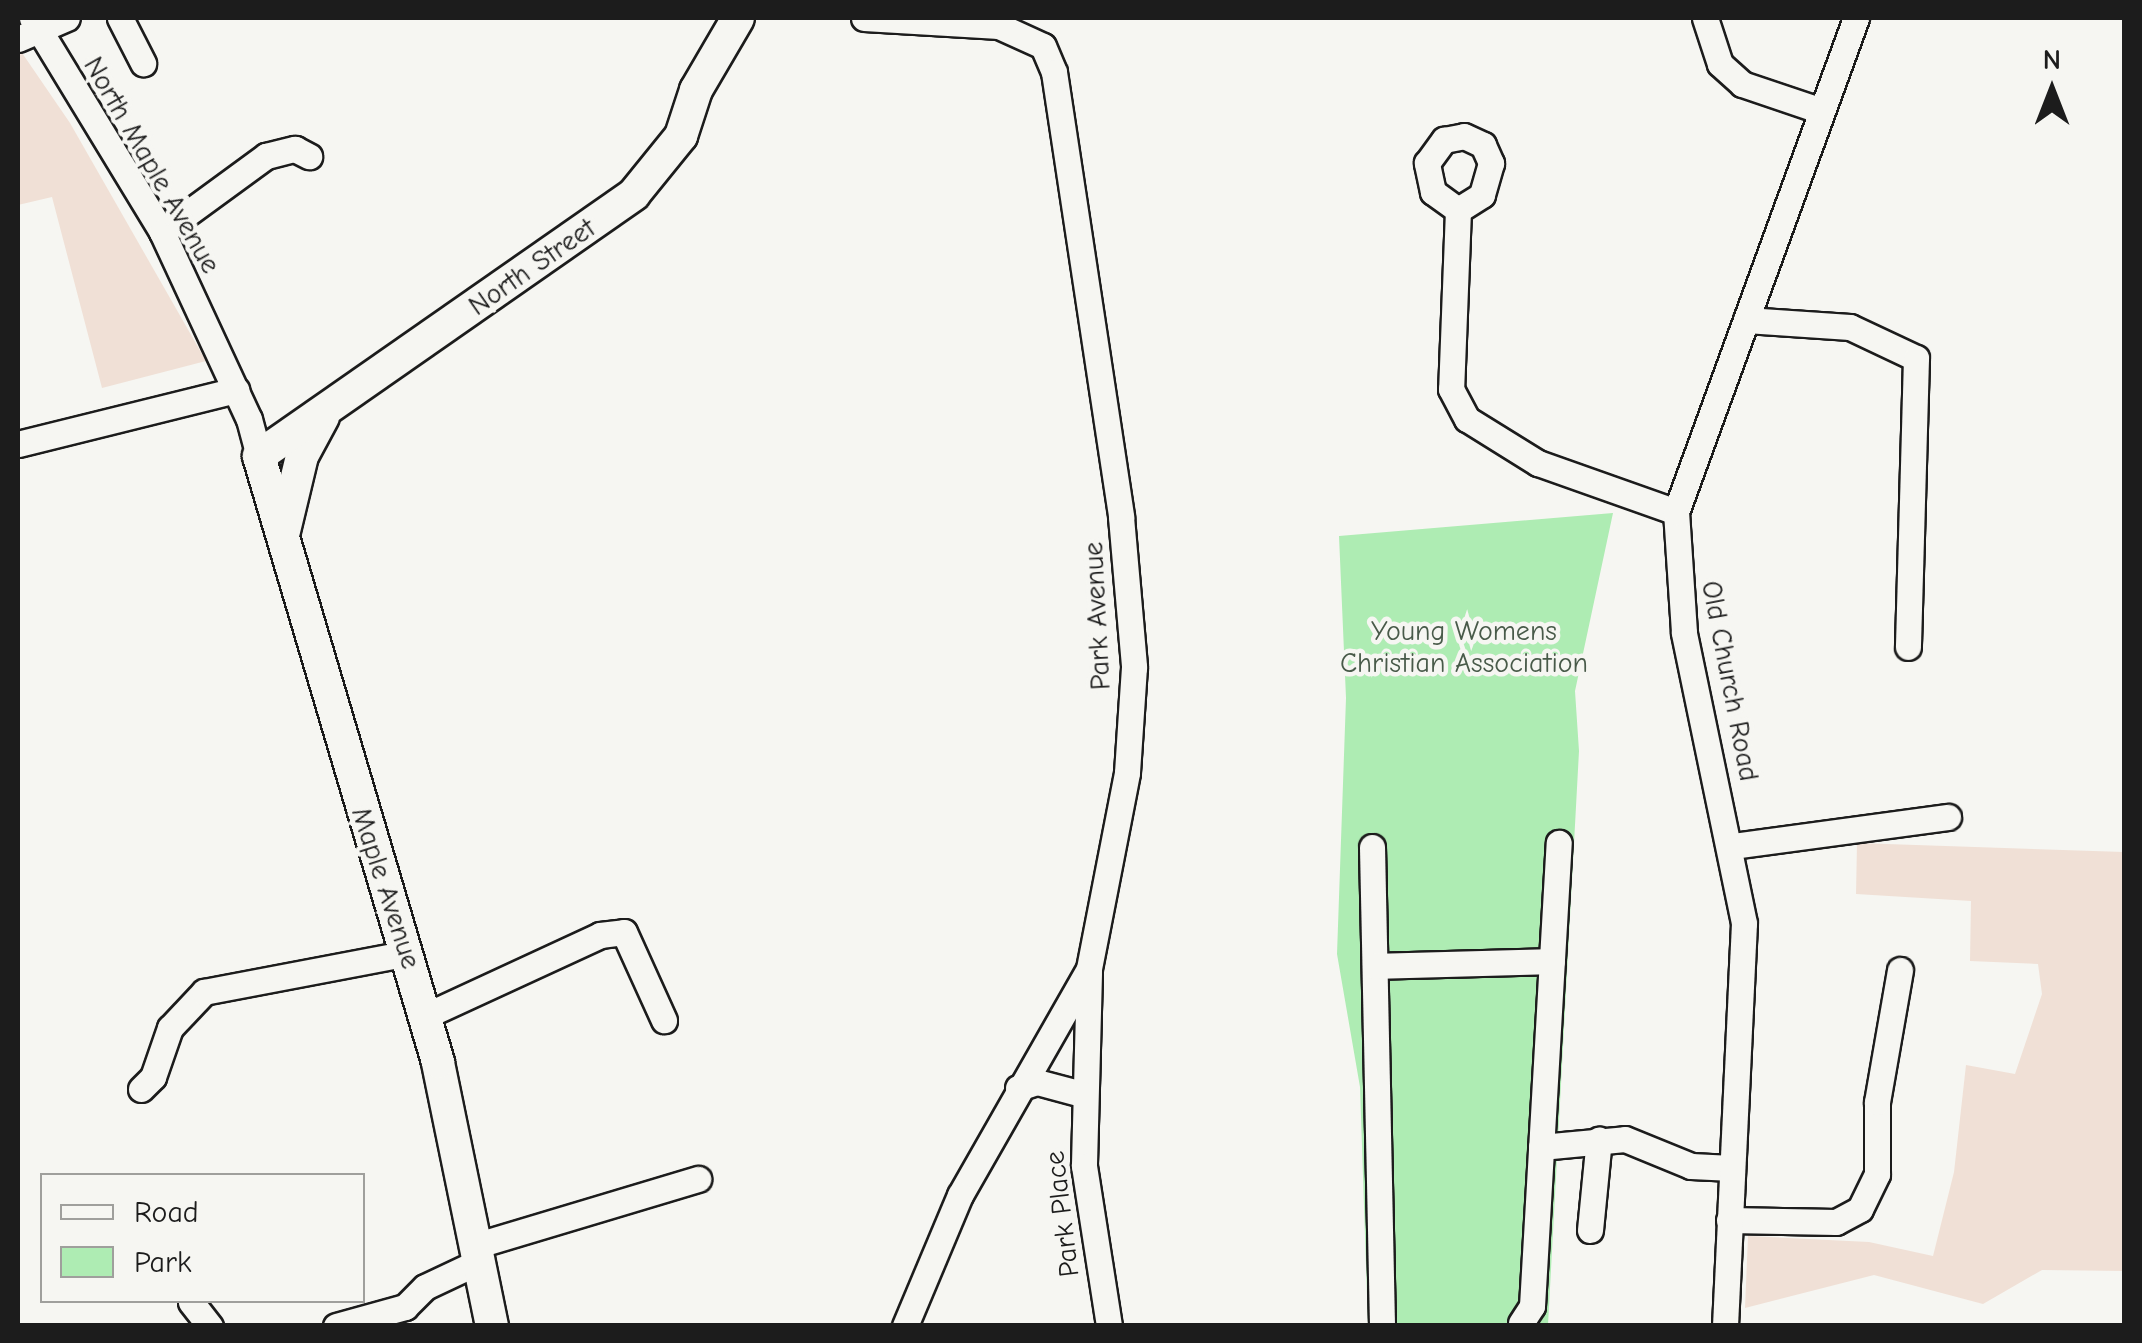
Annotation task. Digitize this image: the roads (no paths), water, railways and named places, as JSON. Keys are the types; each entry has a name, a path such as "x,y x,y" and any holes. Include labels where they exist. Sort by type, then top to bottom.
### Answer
{"main road":[{"name":"North Street","path":"260,456 634,194 682,136 696,90 738,18"},
{"path":"282,540 302,456 326,412"},
{"name":"Maple Avenue","path":"260,456 408,952 479,1253 492,1326"}],"street":[{"path":"30,29 67,18"},
{"path":"120,18 143,63"},
{"name":"Park Avenue","path":"864,18 999,26 1043,46 1062,102 1122,517 1134,667 1126,773 1089,969 1018,1088 953,1210 906,1326"},
{"path":"1705,18 1720,64 1742,84 1822,111"},
{"name":"Old Church Road","path":"1725,1326 1744,955 1733,846 1684,632 1676,512 1856,18"},
{"name":"North Maple Avenue","path":"30,29 162,232 236,390 260,456"},
{"path":"162,232 266,156 295,149 309,156"},
{"path":"1458,210 1451,389 1467,420 1538,463 1676,512"},
{"path":"1746,320 1850,327 1916,358 1908,648"},
{"path":"18,444 236,390"},
{"path":"1733,846 1948,818"},
{"path":"1519,1325 1532,1306 1559,843"},
{"path":"1372,847 1382,1326"},
{"path":"425,1016 600,935 624,932 664,1020"},
{"path":"141,1089 152,1078 170,1028 204,992 408,952"},
{"path":"1375,966 1552,962"},
{"name":"Park Place","path":"1089,969 1082,1094 1092,1246 1109,1326"},
{"path":"1730,1220 1836,1222 1860,1209 1877,1174 1878,1102 1900,970"},
{"path":"1018,1088 1037,1082 1082,1094"},
{"path":"1590,1230 1600,1139"},
{"path":"1541,1147 1624,1139 1692,1166 1732,1168"},
{"path":"336,1326 408,1316 426,1288 479,1253 698,1179"},
{"path":"191,1303 210,1326"}],"park label":[{"name":"Young Womens Christian Association","path":"1464,647"}]}
